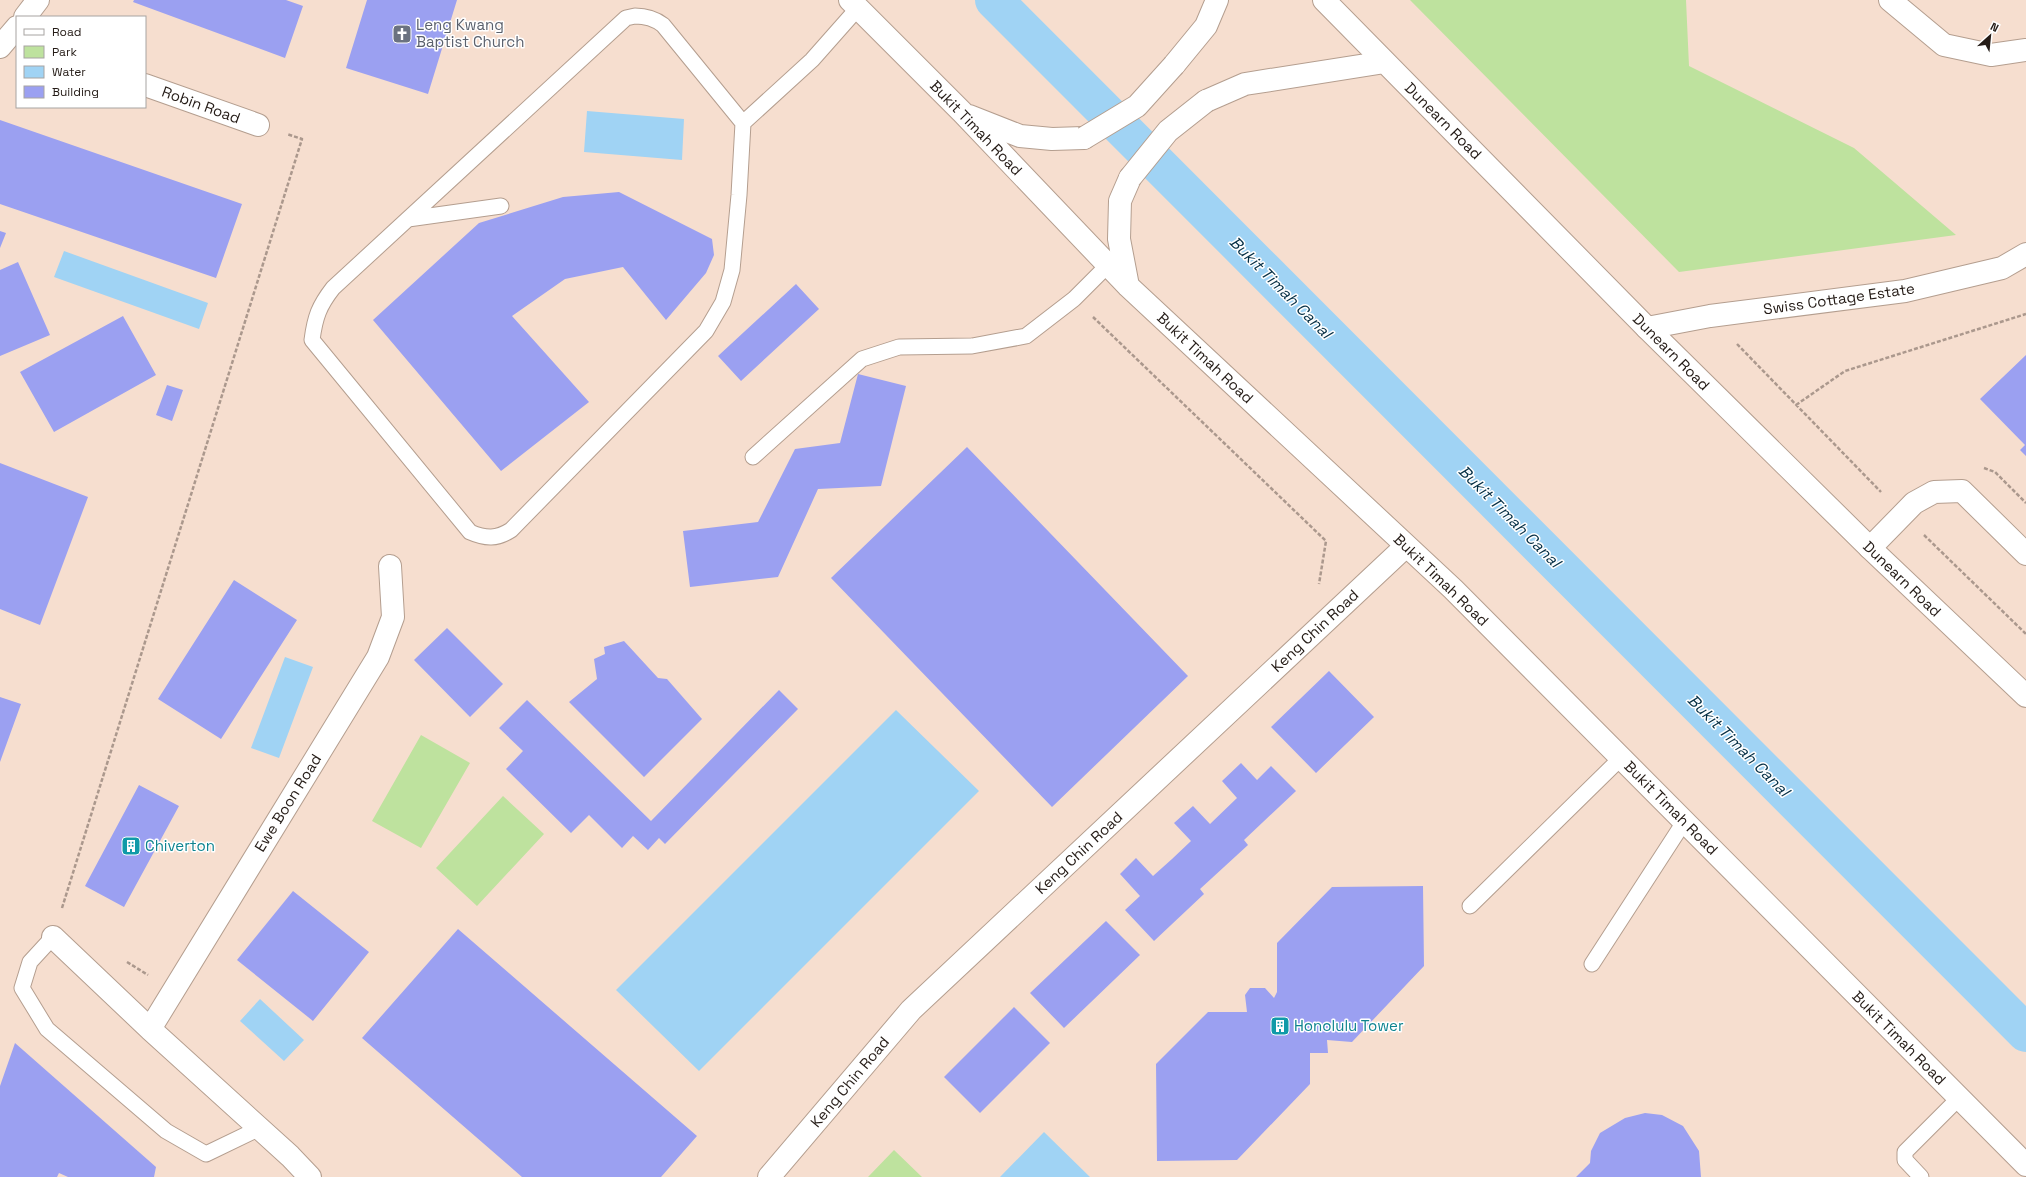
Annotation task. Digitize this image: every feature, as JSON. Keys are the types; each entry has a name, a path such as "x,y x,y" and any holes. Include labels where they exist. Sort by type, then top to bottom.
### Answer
{"main road":[{"path":"26,16 38,0"},
{"path":"962,112 1020,136 1052,139 1084,138 1137,106 1174,65 1206,26 1217,0"},
{"name":"Dunearn Road","path":"1324,0 1647,328 1870,548 2026,696"},
{"path":"1890,0 1944,45 1992,55 2026,50"},
{"name":"Bukit Timah Road","path":"854,4 962,112 1128,286 1453,589 2026,1165"},
{"path":"1128,286 1119,239 1120,201 1130,178 1168,131 1206,101 1245,84 1385,62"},
{"name":"Robin Road","path":"146,85 258,126"},
{"name":"Swiss Cottage Estate","path":"1647,328 1710,316 1905,291 2002,268 2026,254"},
{"path":"1870,548 1914,503 1934,492 1962,491 2026,554"},
{"name":"Keng Chin Road","path":"769,1177 911,1010 1406,546"},
{"name":"Ewe Boon Road","path":"150,1029 378,657 393,617 390,566"},
{"path":"53,937 150,1029 260,1128 310,1177"}],"lane":[{"path":"743,123 812,60 854,4"},
{"path":"645,16 655,19 662,25 743,123 739,195 732,270 722,302 706,331 511,530 502,536 491,538 470,532 312,340 314,320 322,303 333,288 626,18 645,16"},
{"path":"408,219 501,206"},
{"path":"753,457 862,359 899,347 972,346 1026,336 1074,299 1108,265"},
{"path":"1470,906 1621,758"},
{"path":"1592,964 1684,822"},
{"path":"53,937 30,962 22,988 47,1030 166,1132 206,1154 260,1128"},
{"path":"1921,1177 1905,1160 1905,1152 1959,1098"}],"path":[{"path":"53,937 302,139 258,126"},
{"path":"1074,299 1326,541 1318,585"},
{"path":"1796,405 1845,371 2026,314"},
{"path":"1710,316 1902,515 2026,634"}],"green space":[{"path":"1410,0 1686,0 1689,66 1854,148 1956,235 1679,272"},
{"path":"421,735 470,763 421,848 372,821"},
{"path":"503,796 544,834 477,906 436,868"},
{"path":"894,1150 922,1177 868,1177"}],"water":[{"path":"587,111 684,119 682,160 584,152"},
{"path":"64,251 208,303 199,329 54,277"},
{"path":"285,657 313,667 279,758 251,748"},
{"path":"896,710 979,791 699,1071 616,990"},
{"path":"260,999 304,1040 284,1061 240,1021"},
{"path":"1044,1132 1090,1177 1000,1177"}],"building":[{"path":"134,0 286,0 303,6 285,58 133,2"},
{"name":"Leng Kwang Baptist Church","path":"367,0 457,0 428,94 346,68"},
{"path":"0,120 242,204 216,278 0,204"},
{"path":"619,192 712,239 714,255 706,273 666,320 623,267 565,279 512,316 589,402 501,471 373,320 479,223 563,197"},
{"path":"0,231 6,233 0,248"},
{"path":"18,262 50,335 0,356 0,270"},
{"path":"796,284 819,309 741,381 718,356"},
{"path":"123,316 156,375 54,432 20,372"},
{"path":"2026,355 2026,456 2020,450 2025,445 1980,399"},
{"path":"858,374 906,386 881,486 818,489 778,577 690,587 683,531 758,522 795,449 840,443"},
{"path":"167,385 183,390 172,421 156,415"},
{"path":"967,447 1188,676 1052,807 831,578"},
{"path":"0,463 88,497 40,625 0,609"},
{"path":"234,580 297,620 221,739 158,699"},
{"path":"447,628 503,684 470,717 414,660"},
{"path":"624,641 658,678 667,679 702,719 644,777 569,702 597,679 594,659 605,654 604,647"},
{"path":"1329,671 1374,717 1316,773 1271,727"},
{"path":"779,690 798,709 665,844 659,838 648,850 633,836 622,848 589,815 571,833 506,769 523,751 499,728 527,700 651,821"},
{"path":"0,697 21,704 0,762"},
{"path":"1241,763 1257,780 1271,766 1296,791 1244,840 1248,845 1200,889 1204,894 1154,941 1125,910 1140,896 1120,874 1136,858 1153,876 1172,859 1191,841 1174,823 1193,806 1210,824 1237,798 1222,781"},
{"name":"Chiverton","path":"139,785 179,806 124,907 85,886"},
{"name":"Honolulu Tower","path":"1423,886 1424,966 1352,1042 1327,1040 1328,1053 1310,1053 1310,1084 1237,1160 1157,1161 1156,1064 1208,1012 1247,1012 1245,995 1250,988 1265,988 1274,998 1277,992 1277,943 1332,887"},
{"path":"293,891 369,952 313,1021 237,960"},
{"path":"1106,921 1140,955 1064,1028 1030,993"},
{"path":"458,929 697,1136 661,1177 522,1177 362,1038"},
{"path":"1014,1007 1050,1043 980,1113 944,1077"},
{"path":"15,1043 156,1167 154,1177 68,1177 59,1173 57,1177 0,1177 0,1086"},
{"path":"1645,1113 1662,1115 1683,1126 1699,1151 1701,1177 1576,1177 1590,1163 1591,1151 1600,1133 1625,1118"}],"waterway":[{"name":"Bukit Timah Canal","path":"994,0 2026,1033"}],"place":[{"name":"Leng Kwang Baptist Church","path":"402,34"},
{"name":"Chiverton","path":"131,846"},
{"name":"Honolulu Tower","path":"1280,1026"}]}
